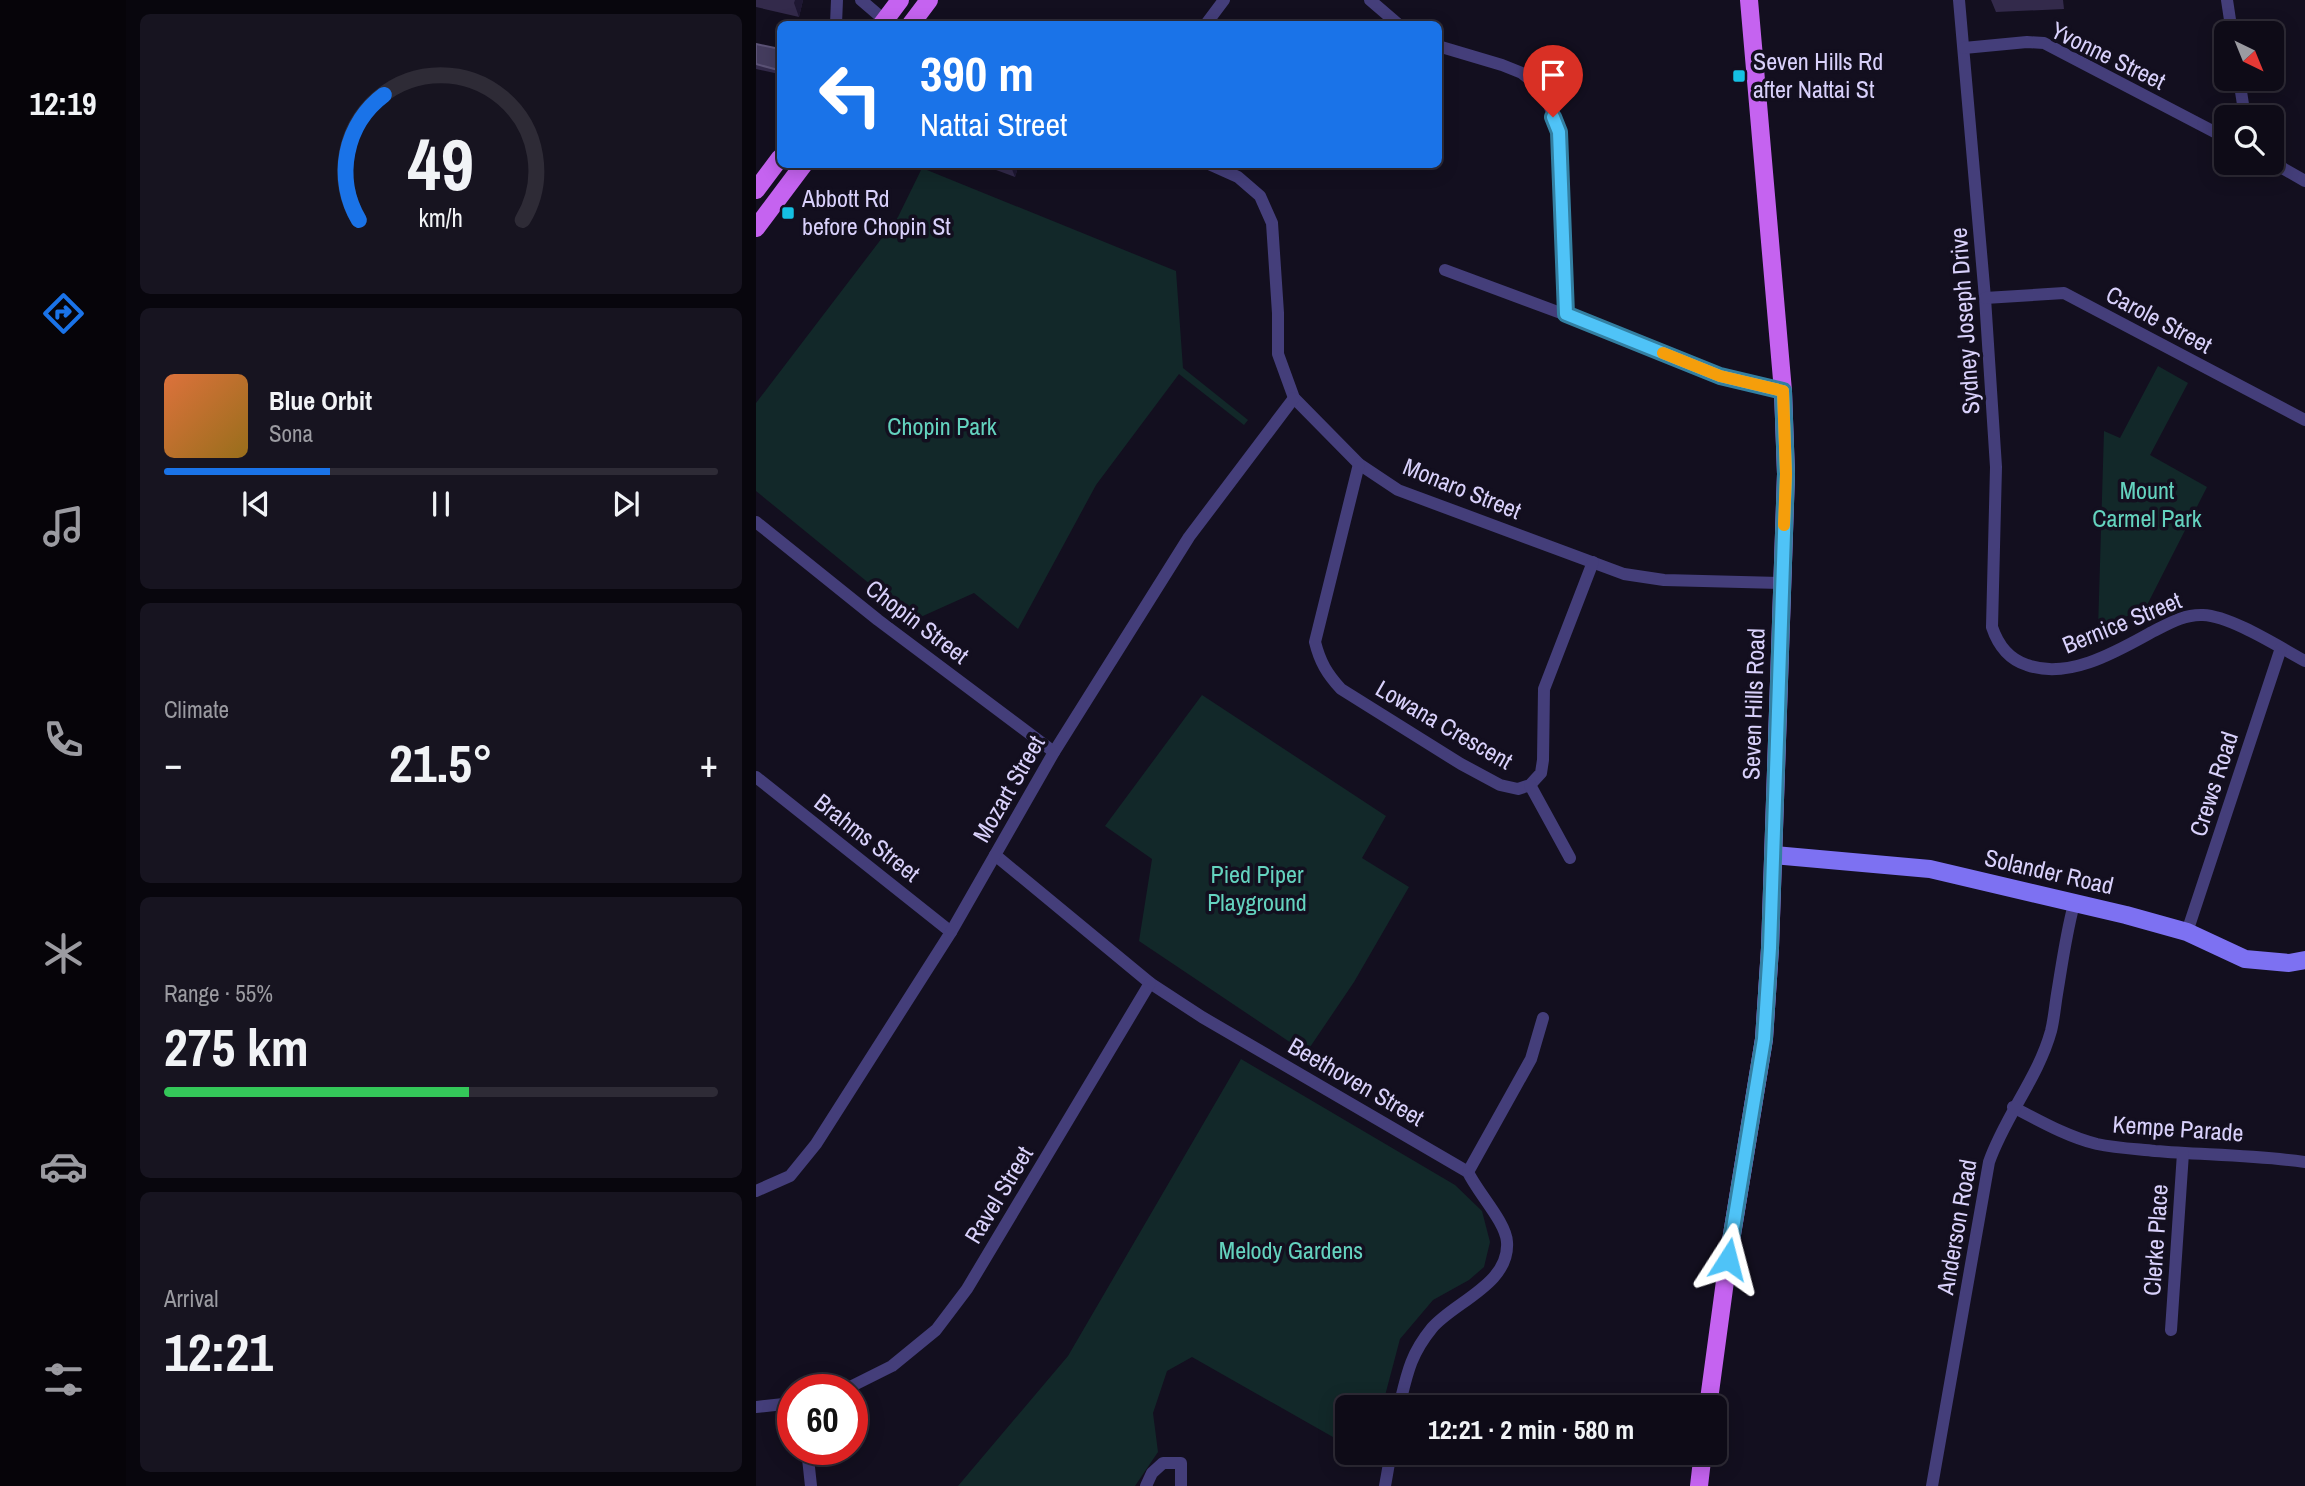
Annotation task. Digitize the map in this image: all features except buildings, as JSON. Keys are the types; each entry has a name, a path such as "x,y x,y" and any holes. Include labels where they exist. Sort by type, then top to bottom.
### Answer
{"main road":[{"path":"886,21 900,0"},
{"path":"913,21 929,0"},
{"name":"Seven Hills Road","path":"1710,1395 1728,1259 1764,1039 1774,855 1783,583 1786,474 1783,391 1749,0"},
{"path":"756,190 777,162"},
{"path":"756,228 801,168"},
{"path":"1699,1486 1701,1465"}],"street":[{"path":"836,21 837,0"},
{"path":"861,0 883,21"},
{"path":"1208,21 1224,0"},
{"path":"1370,0 1394,21"},
{"name":"Sydney Joseph Drive","path":"1959,0 1986,298 1996,467 1992,627 1996,640"},
{"path":"2227,0 2230,21"},
{"name":"Yvonne Street","path":"1964,48 2044,43 2214,132"},
{"path":"1442,47 1522,73 1539,87 1548,102 1559,132 1566,314"},
{"name":"Monaro Street","path":"1218,168 1238,177 1260,196 1272,223 1278,354 1294,398 1359,464 1398,489 1624,573 1664,580 1783,583"},
{"path":"2284,169 2305,181"},
{"path":"1445,270 1566,314 1720,376 1783,391"},
{"name":"Carole Street","path":"1986,298 2064,293 2305,420"},
{"name":"Mozart Street","path":"756,1191 790,1176 817,1144 951,932 1055,752 1189,537 1294,398"},
{"name":"Lowana Crescent","path":"1359,464 1315,642 1320,662 1327,675 1341,689 1461,764 1500,785 1518,789 1530,785 1541,774 1544,689 1593,562"},
{"name":"Chopin Street","path":"756,522 878,620 1055,752"},
{"name":"Bernice Street","path":"1996,640 2004,651 2024,664 2051,671 2069,669 2112,652 2172,621 2202,615 2219,618 2305,661"},
{"name":"Crews Road","path":"2188,932 2281,649"},
{"name":"Brahms Street","path":"756,777 951,932"},
{"path":"1530,785 1570,858"},
{"name":"Beethoven Street","path":"995,855 1150,984 1468,1171 1475,1187 1493,1210 1507,1241 1504,1263 1492,1279 1433,1327 1410,1360 1402,1395"},
{"name":"Solander Road","path":"1774,855 1930,869 2188,932 2245,958 2289,963 2305,960"},
{"name":"Anderson Road","path":"1932,1486 1989,1162 2013,1107 2030,1082 2052,1030 2067,928 2074,904"},
{"name":"Ravel Street","path":"868,1378 892,1366 936,1329 967,1289 1150,984"},
{"path":"1468,1171 1531,1059 1543,1018"},
{"name":"Kempe Parade","path":"2013,1107 2048,1125 2094,1143 2305,1162"},
{"name":"Clerke Place","path":"2171,1330 2183,1153"},
{"path":"756,1407 777,1405"},
{"path":"1146,1486 1163,1463 1181,1463 1181,1486"},
{"path":"809,1465 811,1486"},
{"path":"1385,1486 1389,1465"}],"green space":[{"name":"Chopin Park","path":"922,168 1176,271 1183,368 1248,420 1244,425 1179,374 1096,485 1018,629 974,593 914,620 756,491 756,403 898,217"},
{"name":"Mount Carmel Park","path":"2158,366 2188,383 2150,455 2207,487 2146,607 2098,630 2104,431 2120,438"},
{"name":"Pied Piper Playground","path":"1202,695 1386,816 1362,858 1409,887 1354,982 1306,1053 1139,941 1152,859 1105,826"},
{"name":"Melody Gardens","path":"1241,1059 1455,1185 1482,1211 1490,1242 1484,1267 1469,1280 1433,1300 1400,1339 1385,1395 1335,1395 1335,1438 1192,1357 1167,1371 1153,1413 1158,1452 1135,1486 958,1486 1068,1356"}],"slow traffic":[{"path":"1663,353 1720,376 1783,391 1786,474 1784,525"}],"place":[{"name":"Seven Hills Rd after Nattai St","path":"1739,76"},
{"name":"Abbott Rd before Chopin St","path":"788,213"}],"route":[{"path":"1553,117 1559,132 1566,314 1720,376 1783,391 1786,474 1770,948 1764,1039 1728,1259"}]}
